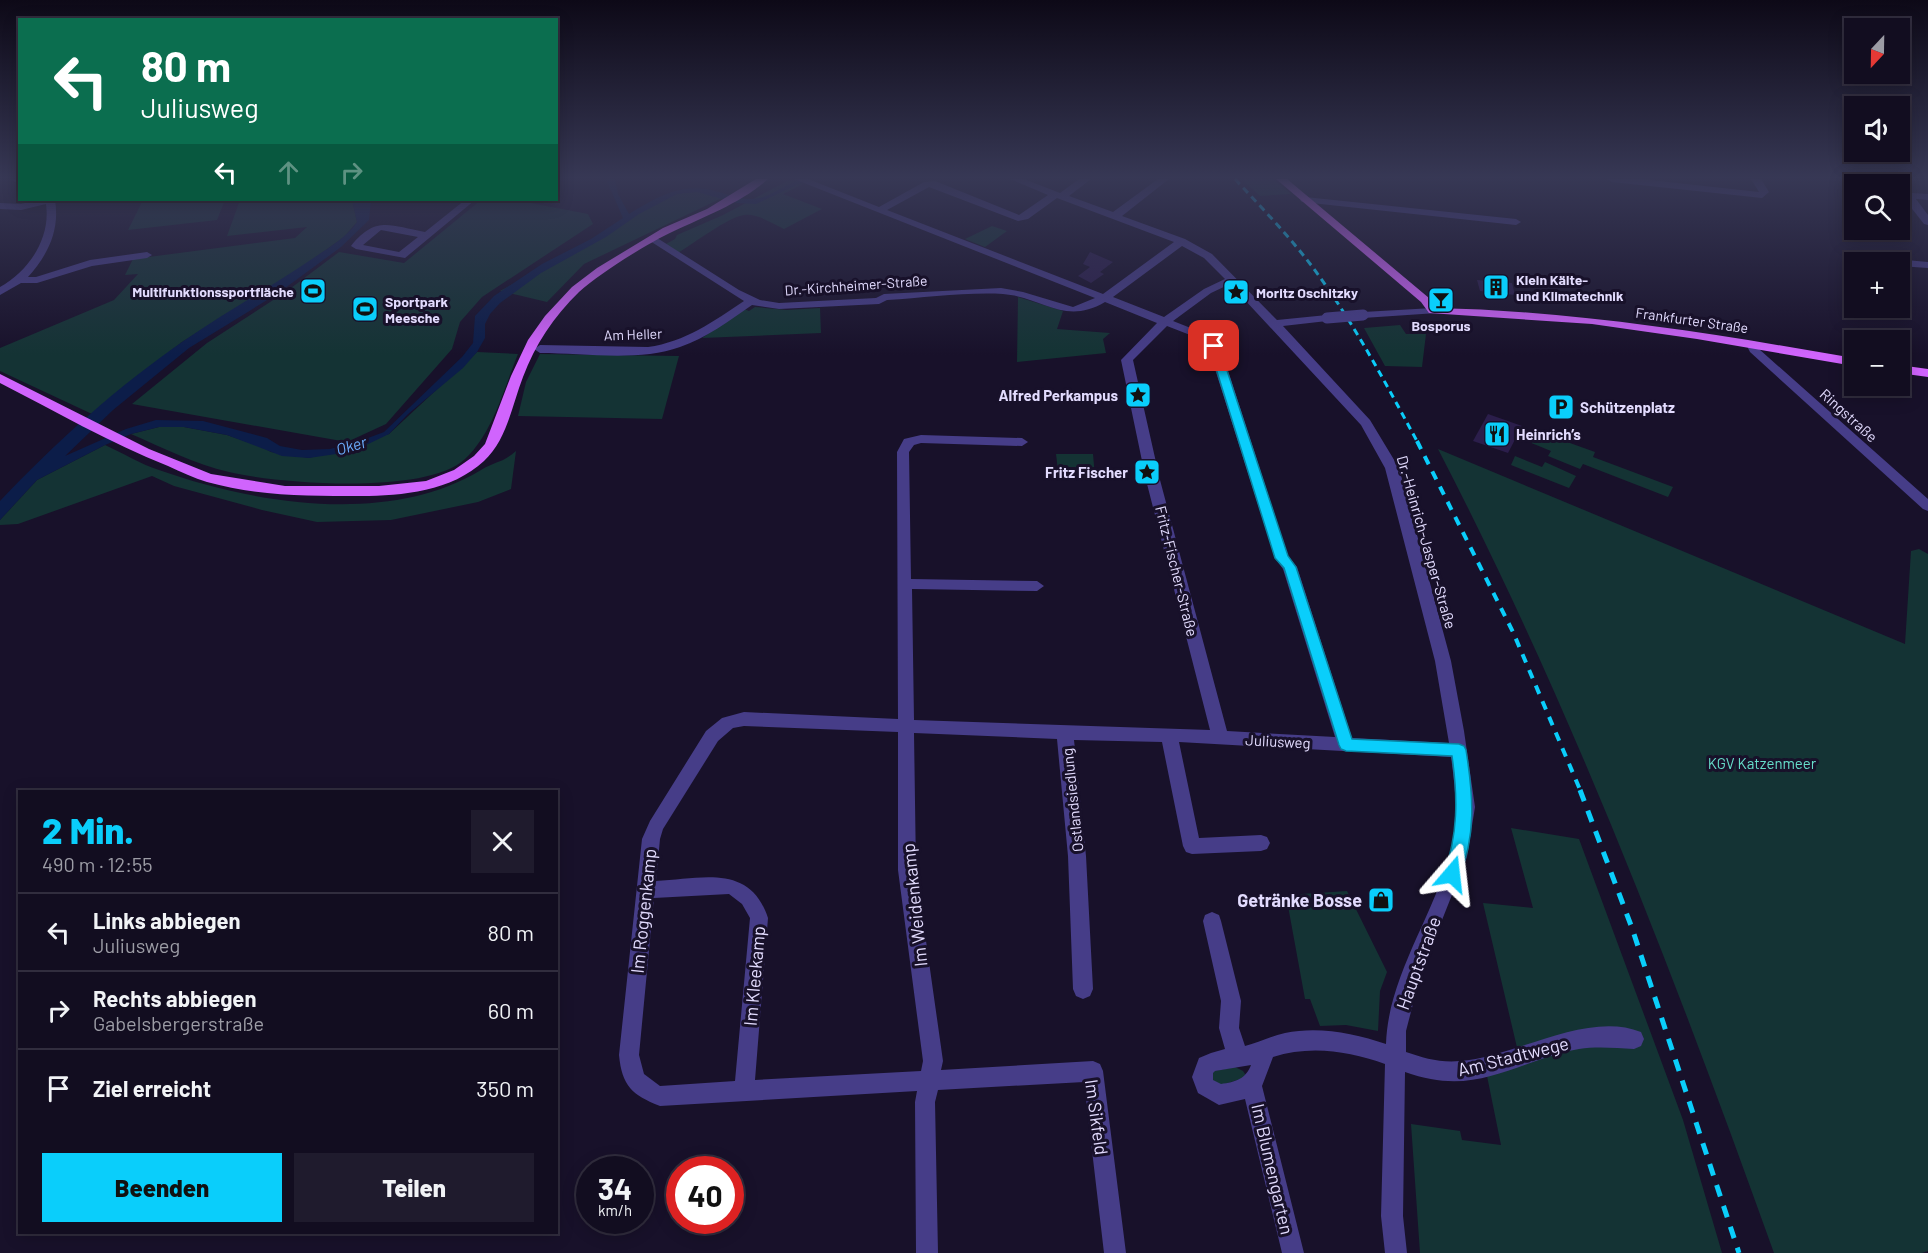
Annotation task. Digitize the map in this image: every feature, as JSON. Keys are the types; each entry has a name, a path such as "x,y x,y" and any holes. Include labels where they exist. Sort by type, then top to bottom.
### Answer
{"main road":[{"path":"0,378 144,452 209,478 285,491 352,492 406,489 448,479 470,467 491,446 528,352 541,329 557,308 587,280 659,237"},
{"path":"1350,237 1425,300 1433,311"},
{"name":"Frankfurter Straße","path":"1433,311 1529,316 1678,332 1844,360"},
{"path":"1910,371 1928,373"}],"street":[{"path":"0,292 21,280 31,268 46,237"},
{"path":"365,237 356,246 401,256 423,237"},
{"path":"951,237 1208,338 1214,346 1282,558 1290,567 1346,745"},
{"name":"Dr.-Heinrich-Jasper-Straße","path":"1172,237 1208,256 1233,280 1366,423 1392,468 1443,661 1459,750"},
{"name":"Dr.-Kirchheimer-Straße","path":"654,239 751,301 768,305 791,306 879,301 884,297 1007,291 1076,310 1090,307 1158,261 1181,241"},
{"path":"21,280 43,279 90,264 147,255"},
{"path":"1910,263 1928,265"},
{"name":"Fritz-Fischer-Straße","path":"1220,737 1153,480 1127,360 1166,322 1218,284 1233,280"},
{"name":"Am Heller","path":"540,349 648,351 665,349 694,337 751,301"},
{"name":"Frankfurter Straße","path":"1273,324 1433,311"},
{"name":"Ringstraße","path":"1752,344 1754,350 1816,408 1928,506"},
{"name":"Im Weidenkamp","path":"927,1253 924,1102 933,1061 907,870 903,452 909,442 921,439 1022,442"},
{"path":"906,584 1037,586"},
{"name":"Im Roggenkamp","path":"744,1092 660,1096 646,1091 631,1071 629,1055 645,890 651,839 656,826 712,736 728,723 744,719 906,726"},
{"name":"Ostlandsiedlung","path":"906,726 1065,733 1077,856 1083,989"},
{"name":"Juliusweg","path":"1065,733 1220,737 1459,750"},
{"path":"1169,735 1192,846 1261,843"},
{"name":"Hauptstraße","path":"1396,1253 1392,1216 1396,1031 1404,993 1452,874 1462,840 1465,799 1459,750"},
{"name":"Im Kleekamp","path":"645,890 729,886 741,891 756,906 759,918 744,1092"},
{"path":"1212,921 1232,1001 1229,1028 1238,1058"},
{"name":"Am Stadtwege","path":"1394,1056 1430,1069 1458,1072 1573,1040 1605,1037 1634,1039"},
{"name":"Im Blumengarten","path":"1264,1051 1260,1070 1252,1085 1241,1091 1219,1095 1206,1086 1203,1073 1207,1064 1215,1060 1238,1058 1264,1051 1303,1041 1326,1041 1365,1047 1394,1056"},
{"name":"Im Sikfeld","path":"928,1082 1093,1071 1115,1253"},
{"path":"744,1092 928,1082"},
{"name":"Im Blumengarten","path":"1252,1085 1293,1253"}],"green space":[{"path":"343,237 289,276 182,342 92,414 0,371 0,348 114,300 138,274 125,275 133,259 295,238"},
{"name":"Sportpark Meesche","path":"435,237 573,237 482,297 460,322 452,349 386,424 347,442 132,404 207,343 287,291 339,252 404,263"},
{"path":"597,237 639,237 584,264 547,302 500,291"},
{"path":"702,237 678,253 664,245 675,239"},
{"path":"968,237 998,237 985,247 965,239"},
{"path":"1018,297 1063,311 1057,329 1110,333 1103,339 1106,353 1017,362"},
{"path":"755,307 787,310 820,308 821,333 702,338 744,309 749,311"},
{"path":"1400,325 1406,334 1426,334 1422,367 1385,366 1364,328"},
{"path":"477,352 518,354 497,410 483,436 465,459 446,470 419,478 352,484 315,483 252,476 204,465 131,434 159,427 184,427 227,435 271,452 309,458 389,434"},
{"path":"540,354 679,356 662,419 518,416 526,382"},
{"path":"1542,433 1595,452 1593,457 1673,487 1668,497 1583,464 1580,469 1548,456 1551,451 1524,440 1527,434 1540,438"},
{"path":"105,445 152,468 197,482 279,500 322,504 364,504 405,498 445,487 516,451 511,489 478,502 391,520 317,522 174,486 152,476 18,524 0,525 0,520 37,480"},
{"name":"KGV Katzenmeer","path":"1438,449 1905,644 1911,551 1919,549 1928,554 1928,1251 1922,1253 1774,1253 1699,1048 1620,845 1533,645"},
{"path":"1056,454 1093,454 1095,477 1059,479"},
{"path":"1515,456 1542,467 1545,462 1576,476 1569,488 1511,465"},
{"path":"1511,828 1579,839 1683,1120 1722,1253 1420,1253 1411,1124 1460,1131 1462,1140 1501,1145 1485,1066 1519,1056 1483,903 1533,908"},
{"path":"1347,891 1387,972 1380,991 1378,1031 1346,1025 1320,1026 1310,999 1305,999 1286,895"},
{"path":"1235,1067 1243,1071 1247,1077 1215,1087 1209,1072"}],"water":[{"name":"Oker","path":"342,237 351,237 277,294 189,348 113,410 65,456 126,429 156,420 203,421 267,438 280,446 302,450 330,449 384,432 462,357 473,343 475,316 494,296 542,264 591,239 605,237 541,273 500,303 485,324 485,338 477,352 463,368 408,414 389,434 362,447 309,458 282,456 227,435 184,427 159,427 131,434 105,445 37,480 0,520 0,501 65,436 136,376 185,340 299,268"}],"building":[{"path":"1090,252 1113,262 1100,272 1104,274 1091,283 1078,276 1090,267 1083,264"},
{"name":"Klein Kälte- und Klimatechnik","path":"1477,280 1512,283 1515,295 1480,291"},
{"name":"Heinrich’s","path":"1488,414 1522,426 1508,453 1473,441"}],"railway":[{"path":"1288,237 1341,308 1418,443"},
{"path":"1417,441 1513,632 1581,792"},
{"path":"1580,790 1632,928 1739,1253"}],"place":[{"name":"Klein Kälte- und Klimatechnik","path":"1496,287"},
{"name":"Multifunktionssportfläche","path":"313,291"},
{"name":"Moritz Oschitzky","path":"1236,292"},
{"name":"Bosporus","path":"1441,300"},
{"name":"Sportpark Meesche","path":"365,309"},
{"name":"Alfred Perkampus","path":"1138,395"},
{"name":"Schützenplatz","path":"1561,407"},
{"name":"Heinrich’s","path":"1497,434"},
{"name":"Fritz Fischer","path":"1147,472"},
{"name":"Getränke Bosse","path":"1381,900"}],"route":[{"path":"1214,346 1282,558 1290,567 1346,745 1459,750 1466,807 1462,840 1452,874"}]}
